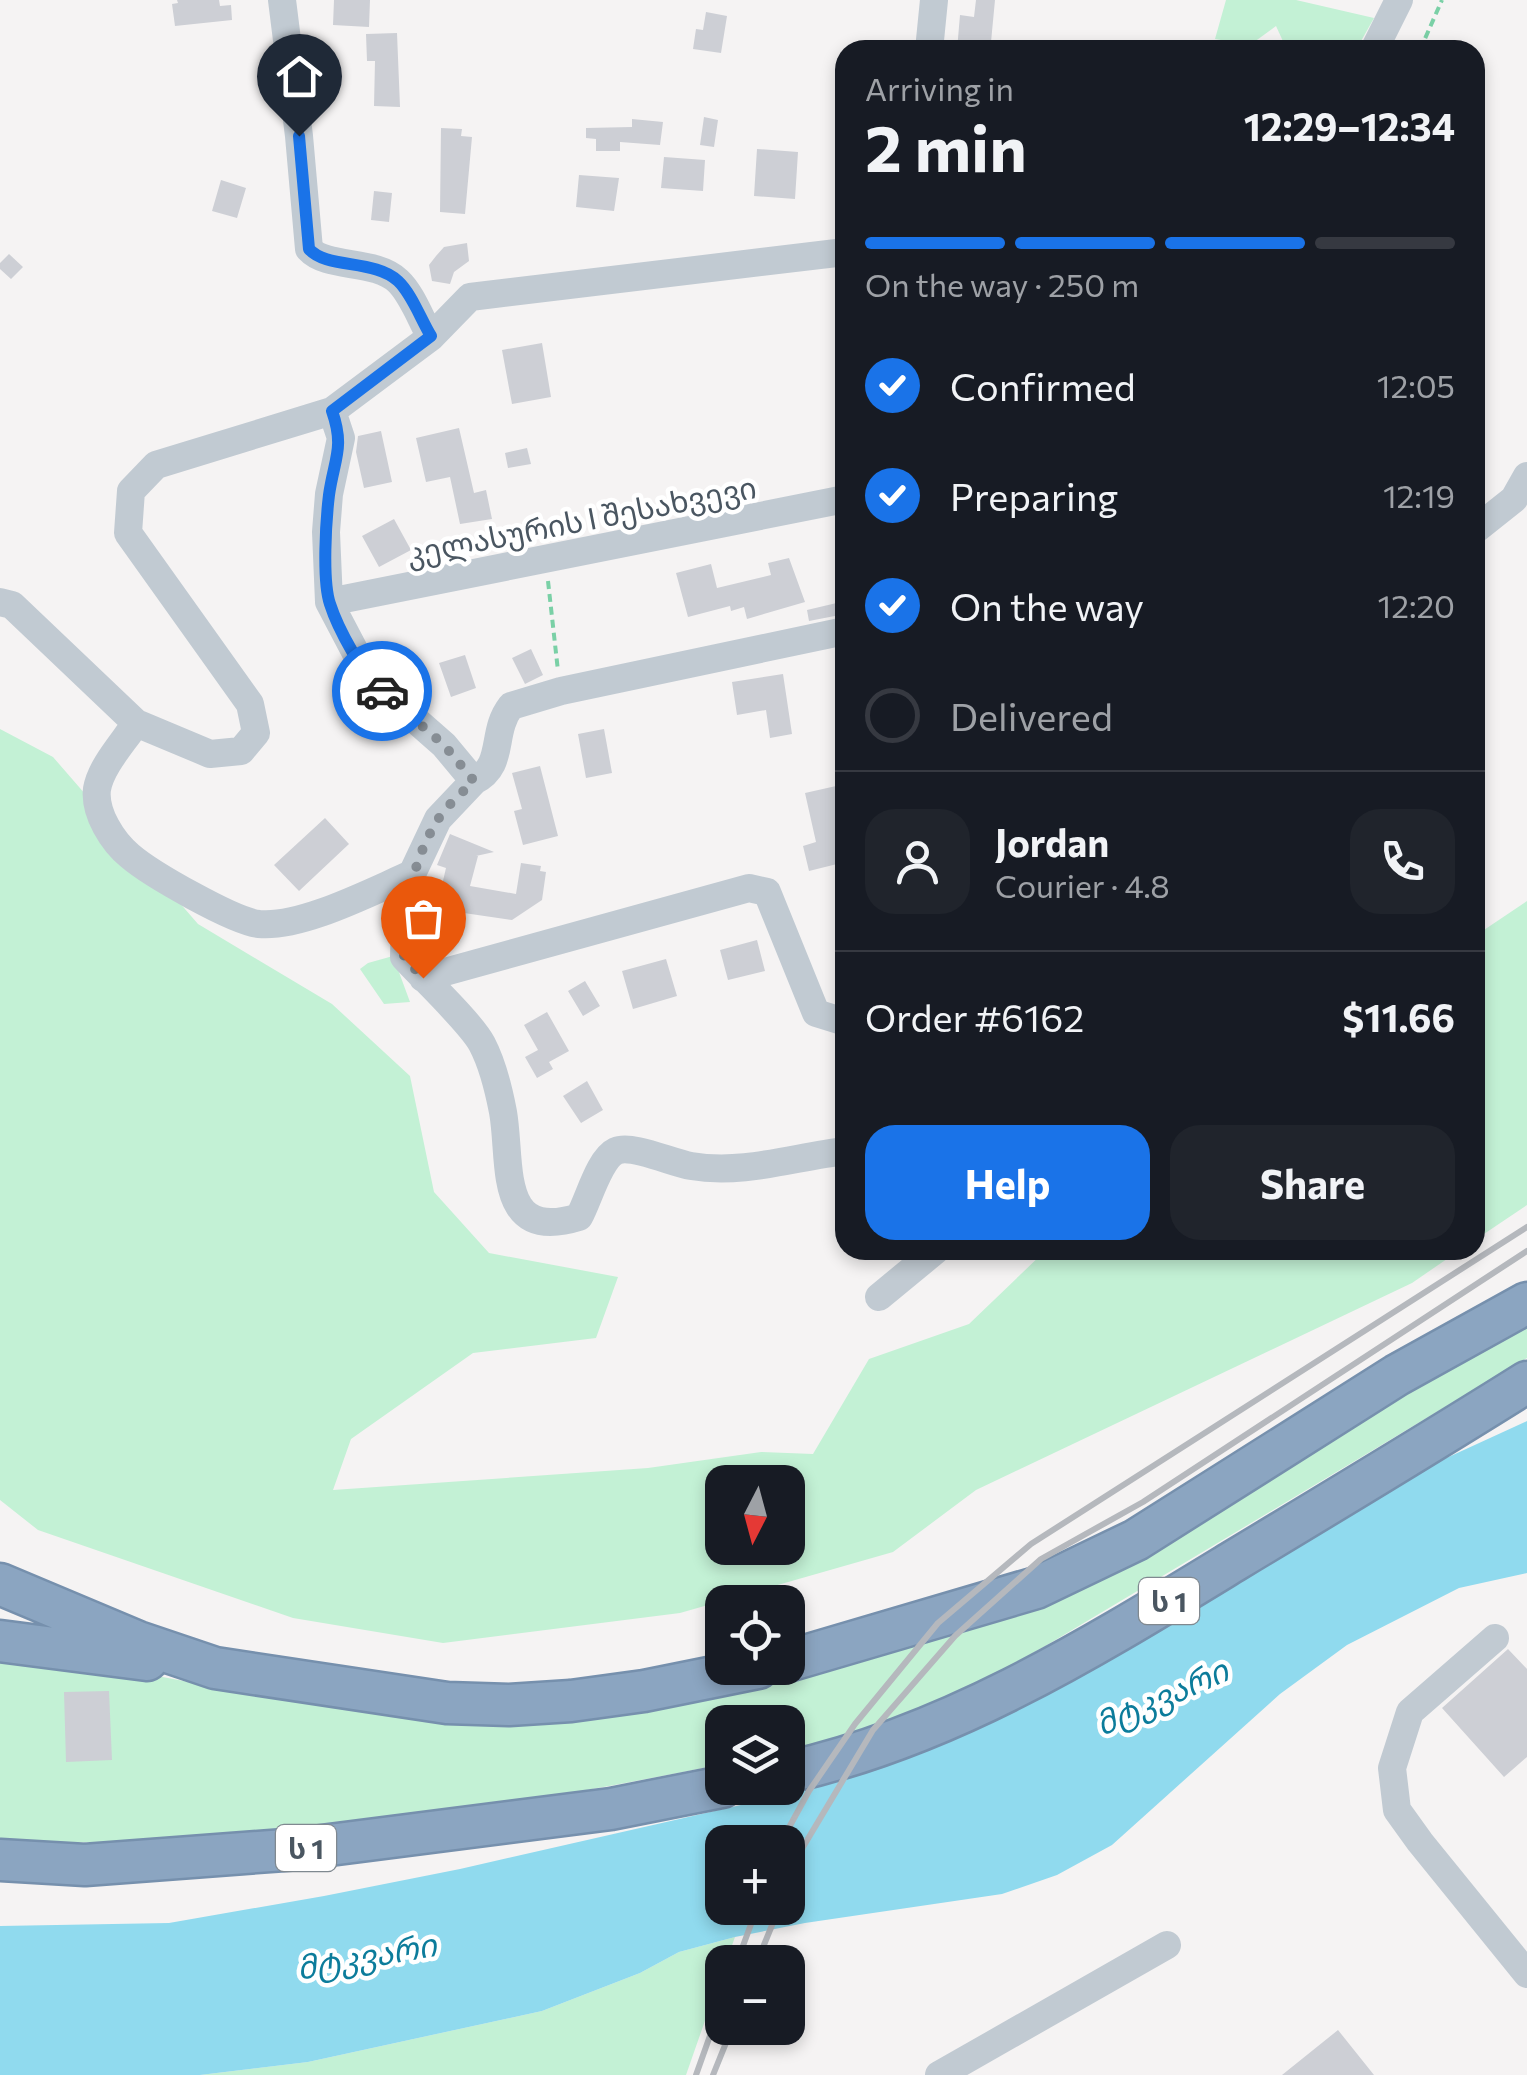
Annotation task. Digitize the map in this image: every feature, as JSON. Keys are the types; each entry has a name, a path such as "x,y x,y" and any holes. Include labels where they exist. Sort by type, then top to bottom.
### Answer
{"highway":[{"name":"ს 1","path":"805,1656 1036,1588 1136,1540 1398,1375 1527,1303"},
{"name":"ს 1","path":"805,1767 892,1742 1010,1692 1154,1610 1527,1382"},
{"path":"0,1584 138,1642 215,1668"},
{"path":"0,1641 215,1668 447,1704 509,1706 644,1691 705,1679"},
{"name":"ს 1","path":"0,1860 85,1865 298,1848 610,1808 705,1790"}],"street":[{"path":"282,0 309,249 318,257 360,264 398,280 431,336"},
{"path":"930,40 934,0"},
{"path":"1379,40 1399,0"},
{"path":"0,602 12,605 136,723 210,754 241,750 256,733 250,704 128,533 131,492 156,464 332,411 431,336 470,297 835,253"},
{"path":"332,411 341,438 329,494 326,532 329,602 370,680 444,745 474,781"},
{"path":"1485,522 1514,498 1527,476"},
{"name":"კელასურის I შესახვევი","path":"329,602 835,501"},
{"path":"835,633 561,691 511,706 496,738 494,763 488,774 474,781 438,819 412,874 404,957 482,1043 502,1111 509,1187 519,1209 535,1219 560,1223 580,1217 600,1164 624,1148 693,1167 756,1167 835,1152"},
{"path":"136,723 103,773 96,792 105,826 130,856 200,900 259,924 310,917 412,874"},
{"path":"423,978 749,888 767,892 816,1013 835,1019"},
{"path":"879,1298 924,1260"},
{"path":"1495,1638 1410,1712 1392,1768 1398,1810 1527,1974"},
{"path":"938,2075 1167,1944"}],"path":[{"path":"1424,40 1442,0"},
{"path":"545,559 561,691"}],"green space":[{"path":"1226,0 1296,0 1374,18 1362,40 1282,40 1276,26 1257,40 1215,39"},
{"path":"0,729 53,757 198,924 332,1004 410,1076 434,1192 489,1253 618,1277 596,1338 473,1353 351,1439 333,1490 648,1468 761,1452 813,1454 869,1359 969,1324 1036,1260 1445,1260 1412,1283 976,1490 893,1552 778,1585 705,1585 705,1606 680,1613 443,1643 293,1618 38,1530 0,1500"},
{"path":"1527,901 1527,1205 1485,1233 1485,929"},
{"path":"393,956 410,1002 384,1004 360,969"},
{"path":"1527,1323 1527,1358 1047,1645 933,1708 805,1746 805,1705 705,1705 705,1767 442,1814 230,1836 99,1842 0,1841 0,1654 68,1659 262,1696 464,1724 765,1685 805,1685 805,1674 1000,1621 1142,1555 1353,1422"},
{"path":"735,1937 732,1945 705,1945"},
{"path":"705,1945 705,2021 686,2075 200,2075 308,2062 542,2011 640,1973 679,1952"}],"water":[{"name":"მტკვარი","path":"1527,1421 1527,1573 1459,1588 1347,1645 1280,1694 1112,1845 1057,1875 1002,1894 805,1923 805,1825 705,1825 705,1925 795,1925 679,1952 640,1973 542,2011 308,2062 200,2075 0,2075 0,1926 169,1923 460,1869 741,1805 805,1805 805,1789 872,1771 946,1743 1113,1657 1442,1460"}],"building":[{"path":"177,0 219,0 220,6 231,5 232,20 175,26 172,4"},
{"path":"334,0 370,0 369,27 333,25"},
{"path":"976,0 995,0 991,40 958,40 960,15 974,17"},
{"path":"706,12 727,16 721,53 693,49 696,29 703,30"},
{"path":"397,33 400,107 374,106 375,61 367,61 366,34"},
{"path":"704,117 718,120 714,147 700,145"},
{"path":"632,119 663,122 660,145 620,142 620,151 596,151 596,139 586,138 586,128 632,127"},
{"path":"441,128 462,129 461,136 472,137 465,214 440,212"},
{"path":"757,149 798,152 795,199 754,196"},
{"path":"664,157 705,160 703,191 661,188"},
{"path":"579,175 619,178 614,211 576,207"},
{"path":"221,180 246,188 237,218 212,211"},
{"path":"374,191 392,193 389,222 371,220"},
{"path":"467,243 469,261 454,272 450,284 432,281 429,265 444,247"},
{"path":"9,254 23,267 11,279 0,269 0,263"},
{"path":"542,343 551,397 512,404 502,350"},
{"path":"459,428 474,493 486,490 492,519 460,524 450,477 426,482 416,438"},
{"path":"381,431 392,482 364,488 356,452 358,436"},
{"path":"527,448 531,464 508,468 505,453"},
{"path":"394,519 411,550 379,567 362,536"},
{"path":"789,558 805,602 747,619 744,607 731,611 730,606 688,617 676,573 711,564 717,588 771,575 768,563"},
{"path":"835,603 835,616 809,621 807,610"},
{"path":"531,649 543,675 525,684 512,658"},
{"path":"465,655 476,688 451,697 439,663"},
{"path":"783,674 792,734 770,738 766,710 737,715 732,682"},
{"path":"604,729 612,773 586,778 578,734"},
{"path":"540,766 558,836 523,845 514,811 522,809 512,773"},
{"path":"835,786 835,864 809,871 803,846 816,842 805,793"},
{"path":"325,818 349,844 299,891 274,865"},
{"path":"450,834 494,852 476,856 470,886 516,894 521,863 541,866 540,871 546,872 542,900 512,920 464,913 461,924 443,921 438,902 446,868 437,865"},
{"path":"757,940 765,971 728,980 720,950"},
{"path":"666,959 677,996 633,1009 622,971"},
{"path":"585,981 600,1006 583,1016 568,991"},
{"path":"547,1012 569,1051 549,1062 553,1069 537,1078 525,1057 538,1050 524,1025"},
{"path":"587,1081 603,1110 581,1123 563,1096"},
{"path":"1508,1649 1527,1669 1527,1757 1504,1777 1442,1708"},
{"path":"109,1691 112,1760 66,1762 64,1692"},
{"path":"1338,2030 1374,2075 1282,2075"}],"railway":[{"path":"1485,1254 1527,1227"},
{"path":"805,1844 873,1730 955,1636 1041,1559 1143,1502 1527,1251"},
{"path":"790,1825 855,1724 938,1623 1031,1544 1475,1260"},
{"path":"743,1945 751,1925"},
{"path":"764,1945 772,1925"},
{"path":"696,2075 707,2045"},
{"path":"713,2075 725,2045"}],"way so far":[{"path":"382,691 444,745 474,781 438,819 412,874 404,957 423,978"}],"route":[{"path":"299,136 309,249 318,257 360,264 398,280 431,336 332,411 341,438 329,494 326,532 329,602 370,680 382,691"}]}
